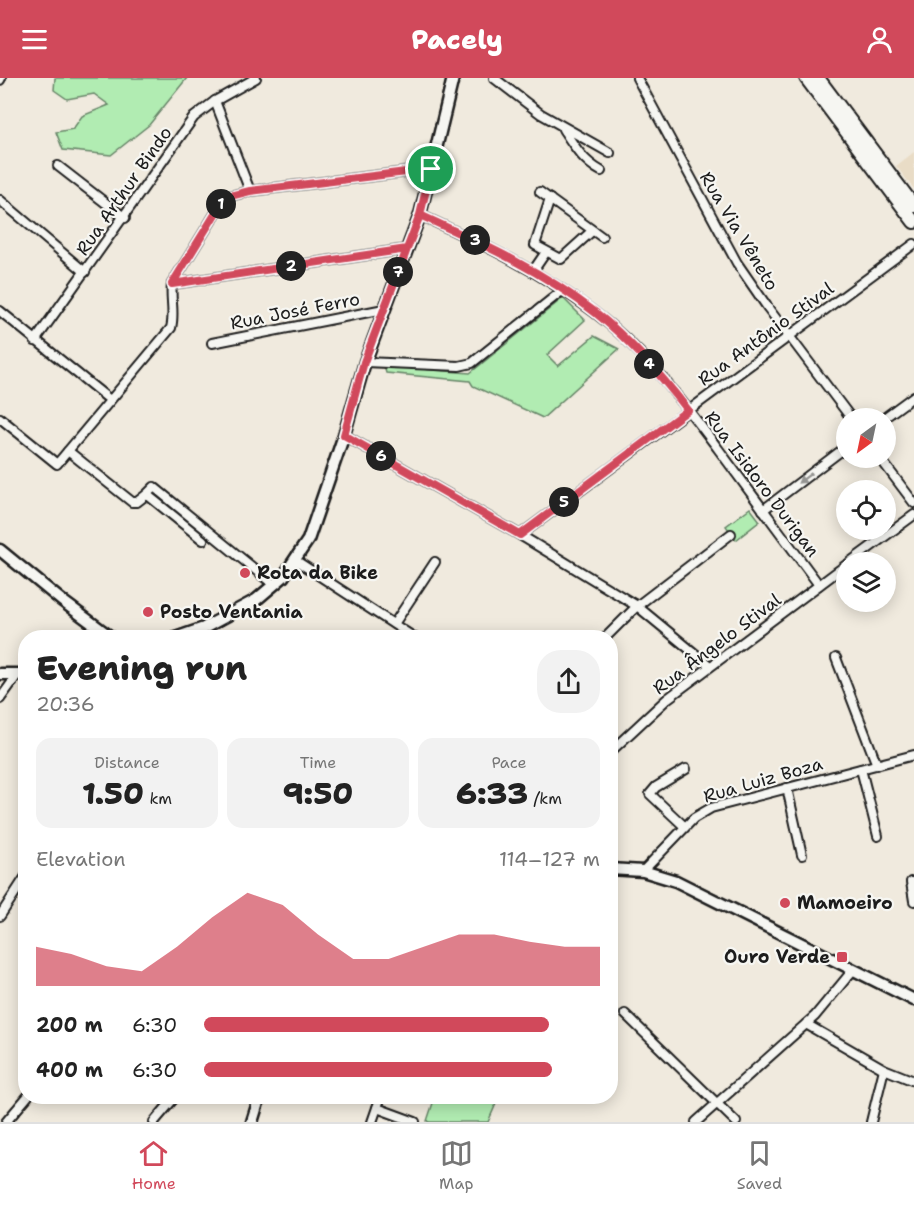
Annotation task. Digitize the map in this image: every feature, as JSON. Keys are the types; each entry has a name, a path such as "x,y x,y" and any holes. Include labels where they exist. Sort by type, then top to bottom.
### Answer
{"main road":[{"path":"200,630 256,600 274,585 296,560 308,540 344,435 364,362 420,215 453,78"},
{"path":"806,78 914,222"},
{"path":"818,78 914,206"},
{"path":"0,550 100,630"},
{"path":"0,674 18,674"},
{"path":"618,869 643,871 682,884 914,1000"},
{"path":"252,1122 258,1104"}],"street":[{"name":"Rua Arthur Bindo","path":"35,341 125,218 194,117 214,101 256,78"},
{"path":"494,78 541,114 610,153"},
{"name":"Rua Via Vêneto","path":"638,78 691,181 737,263 843,408"},
{"path":"214,101 250,191"},
{"path":"562,127 589,164 601,171"},
{"path":"58,166 125,218"},
{"path":"0,418 57,464 171,328 172,284 222,203 230,196 250,191 431,169"},
{"path":"540,192 602,237"},
{"path":"550,199 535,245 561,259 592,231"},
{"path":"0,200 85,272"},
{"name":"Rua Isidoro Durigan","path":"420,215 496,250 533,271 596,313 614,328 646,360 688,410 819,585"},
{"name":"Rua Antônio Stival","path":"520,535 914,244"},
{"path":"172,284 407,249"},
{"path":"533,271 546,252"},
{"path":"364,362 459,366 472,363 563,290"},
{"name":"Rua José Ferro","path":"212,343 384,309"},
{"path":"0,311 110,400"},
{"path":"896,409 914,396"},
{"path":"344,435 520,535 637,606 710,666"},
{"path":"68,451 132,502 137,502 154,487 274,585"},
{"path":"763,510 836,455"},
{"path":"888,468 914,503"},
{"path":"146,495 204,540"},
{"path":"864,552 914,515"},
{"path":"613,630 637,606 731,534"},
{"path":"296,560 403,630"},
{"path":"394,624 435,562"},
{"name":"Rua Ângelo Stival","path":"618,745 661,705 710,666 836,573"},
{"path":"836,658 877,765"},
{"path":"0,699 18,679"},
{"name":"Rua Luiz Boza","path":"643,871 698,814 711,808 914,755"},
{"path":"685,827 650,794 656,787 686,769"},
{"path":"861,769 878,836"},
{"path":"787,788 802,855"},
{"path":"912,882 914,901"},
{"path":"0,916 18,888"},
{"path":"696,1122 806,1024 853,970"},
{"path":"625,1014 736,1122"},
{"path":"806,1024 884,1069 914,1082"},
{"path":"872,1122 884,1069"},
{"path":"6,1122 21,1104"},
{"path":"154,1122 169,1104"},
{"path":"372,1122 378,1104"},
{"path":"377,1108 415,1122"}],"shaded area":[{"path":"914,152 914,189 896,166"}],"green space":[{"path":"55,78 187,78 149,125 111,155 63,150 56,132 73,129 82,116 109,105 94,94 67,99 54,90"},
{"path":"563,298 585,320 547,355 558,366 594,336 619,349 543,418 473,386 470,381 386,373 384,366 470,373"},
{"path":"750,508 760,521 736,540 726,526"},
{"path":"432,1104 496,1104 488,1122 427,1121"}],"place":[{"name":"Rota da Bike","path":"245,573"},
{"name":"Posto Ventania","path":"148,612"},
{"name":"Mamoeiro","path":"785,903"},
{"name":"Ouro Verde","path":"842,957"}],"route":[{"path":"431,169 250,191 230,196 222,203 172,284 407,249 420,215 496,250 533,271 596,313 646,360 688,410 520,535 344,435 364,362 420,215 431,169"}]}
